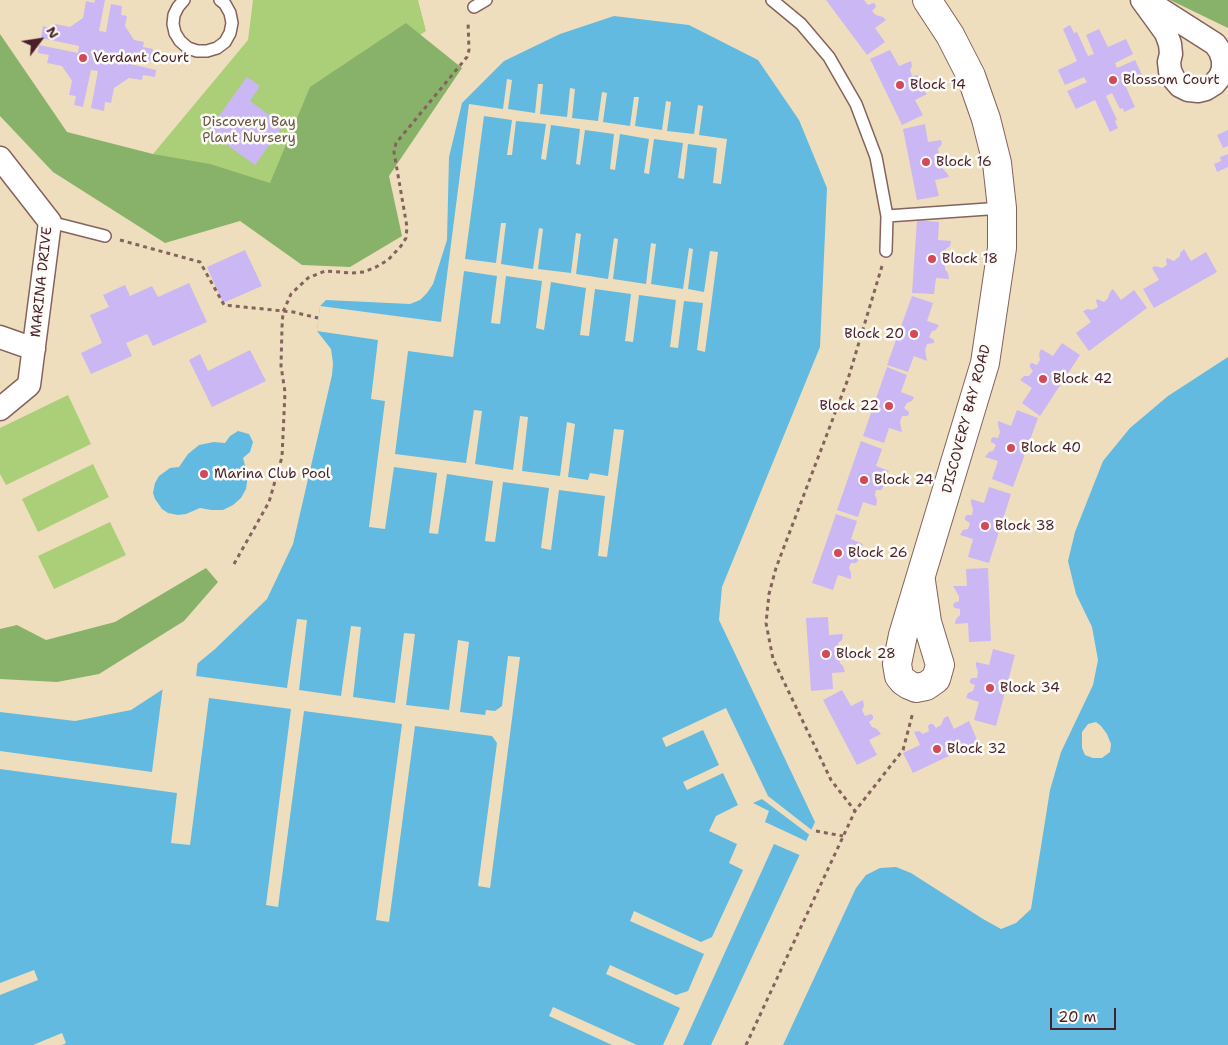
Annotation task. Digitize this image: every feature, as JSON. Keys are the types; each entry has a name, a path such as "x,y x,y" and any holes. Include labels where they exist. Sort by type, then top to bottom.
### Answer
{"street":[{"name":"DISCOVERY BAY ROAD","path":"921,581 985,363 1002,248 1002,208 997,163 983,110 971,76 950,35 927,0"},
{"name":"MARINA DRIVE","path":"0,158 50,222 29,385 0,409"},
{"path":"0,337 34,349"}],"lane":[{"path":"184,0 174,15 175,33 188,48 208,52 224,42 230,33 232,23 230,13 224,1"},
{"path":"471,12 486,0"},
{"path":"772,0 801,24 829,57 856,104 876,157 887,216 886,251"},
{"path":"887,216 1002,208"},
{"path":"50,222 105,236"}],"path":[{"path":"234,564 269,502 282,457 285,392 281,366 283,312 291,294 308,278 325,271 364,272 388,260 402,246 408,227 394,152 396,143 467,58 471,12"},
{"path":"105,236 200,262 224,305 318,318"},
{"path":"854,811 831,780 774,659 766,623 769,594 776,568 848,379 886,251"},
{"path":"746,1045 854,811 903,750 913,708"},
{"path":"816,831 843,836"}],"green space":[{"name":"Discovery Bay Plant Nursery","path":"253,0 418,0 426,31 340,88 294,172 260,190 153,154 248,40"},
{"path":"1170,0 1228,0 1228,28"},
{"path":"406,23 462,68 389,176 402,236 350,267 302,265 240,221 165,243 53,172 0,116 0,34 67,132 153,154 210,164 270,183 310,87"},
{"path":"68,395 91,444 6,485 0,474 0,428"},
{"path":"93,464 109,497 38,532 22,499"},
{"path":"110,522 126,555 54,589 38,556"},
{"path":"206,568 218,582 184,621 99,674 57,682 0,679 0,629 17,625 46,640 115,622"}],"water":[{"path":"614,16 689,25 758,60 799,120 827,188 820,347 722,587 719,620 815,822 711,1045 0,1045 0,712 75,721 131,710 180,678 215,649 267,599 293,544 332,375 331,349 317,331 320,306 326,300 410,304 420,300 433,284 447,240 449,157 462,103 504,61 560,34"},
{"path":"1228,357 1228,1045 783,1045 856,888 866,875 880,868 896,867 911,873 1001,929 1016,923 1031,909 1050,790 1061,752 1093,685 1098,660 1092,627 1076,594 1068,561 1075,532 1103,461 1130,428 1168,396","holes":["1096,722 1101,726 1111,744 1110,752 1102,758 1093,758 1085,755 1082,748 1082,732 1088,724"]},
{"name":"Marina Club Pool","path":"238,431 249,434 253,442 250,452 243,458 248,476 246,489 241,498 223,510 200,508 178,515 168,513 162,509 153,493 159,476 170,468 179,467 188,454 199,445 214,442 225,443 230,436"}],"pier":[{"path":"507,79 512,80 508,109 535,113 538,84 543,84 540,114 567,117 570,88 575,89 572,118 598,121 602,92 607,93 603,122 630,126 634,97 639,97 635,126 662,130 666,101 671,102 667,131 694,134 698,105 703,106 699,135 727,139 721,184 713,183 717,148 688,144 684,179 678,178 683,143 654,139 649,174 644,173 649,139 620,134 615,170 610,169 614,134 585,130 580,165 576,164 580,129 551,125 546,160 541,159 546,124 516,121 512,155 507,155 512,120 484,116 465,259 496,263 501,223 506,223 501,264 533,269 539,228 543,229 538,269 571,273 576,233 581,234 576,274 608,279 614,238 618,239 613,279 646,284 651,243 656,244 651,284 683,289 689,248 693,249 688,289 704,292 710,251 718,252 705,352 697,350 703,303 684,301 678,348 670,347 676,300 639,295 633,342 625,341 631,294 595,289 589,336 580,335 586,288 551,282 544,330 536,328 542,281 506,276 500,324 491,323 497,276 464,271 453,357 408,351 395,454 466,463 474,410 482,411 475,464 513,470 520,416 528,417 522,471 560,476 567,422 575,424 568,477 588,480 590,473 608,476 614,429 624,430 607,557 598,556 605,496 559,490 551,550 541,548 549,488 503,482 495,542 485,541 493,481 447,474 438,534 429,533 437,473 394,467 385,529 369,527 385,401 371,399 378,340 317,331 320,306 441,322 469,104 503,109"},
{"path":"297,619 307,620 299,690 341,696 351,626 361,627 353,697 395,703 404,633 415,634 406,705 449,710 458,640 469,642 460,712 485,715 486,710 495,711 502,706 508,656 520,657 490,888 478,886 497,743 492,736 415,726 389,922 376,920 402,724 304,711 278,907 266,905 291,709 209,698 190,845 171,843 177,793 0,769 0,751 152,772 163,686 198,660 196,676 287,688"},
{"path":"726,708 768,796 813,831 811,836 762,799 753,803 769,811 765,822 808,842 802,856 774,844 683,1045 663,1045 680,1008 606,974 610,965 676,995 688,991 704,954 630,921 634,911 701,942 712,937 743,870 729,863 737,844 709,831 716,816 738,805 723,773 687,790 683,782 719,765 703,730 666,747 662,738"},
{"path":"34,970 38,980 0,995 0,983"},
{"path":"553,1007 637,1045 612,1045 549,1016"},
{"path":"62,1033 66,1043 62,1045 33,1045"}],"building":[{"name":"Verdant Court","path":"95,0 105,0 99,31 106,32 111,4 122,6 121,15 127,16 125,26 134,40 144,42 143,47 153,49 151,61 119,54 118,61 156,70 155,77 143,75 142,80 129,78 114,88 111,103 105,102 104,111 91,108 98,71 91,70 83,107 74,105 76,96 69,95 72,81 62,66 47,63 49,55 38,53 39,45 78,53 79,46 41,38 43,26 54,29 55,24 70,27 83,18 86,1 94,3"},
{"path":"826,0 864,0 868,5 875,4 876,7 872,11 886,20 875,28 885,42 867,55"},
{"name":"Blossom Court","path":"1070,25 1074,33 1077,32 1088,56 1094,54 1086,35 1099,29 1108,47 1126,39 1133,54 1115,63 1117,68 1135,60 1144,79 1126,87 1135,107 1124,112 1123,108 1120,109 1112,93 1106,96 1117,120 1115,121 1118,128 1110,132 1095,100 1076,109 1067,91 1087,82 1084,77 1065,85 1058,70 1077,61 1063,29"},
{"name":"Block 14","path":"890,50 899,66 911,61 912,66 910,70 912,76 918,75 920,77 916,83 918,88 927,94 915,100 923,115 902,125 870,59"},
{"path":"247,77 260,86 250,101 283,125 255,165 208,131"},
{"name":"Block 16","path":"925,124 928,142 941,140 942,144 938,149 939,155 946,158 941,163 942,168 949,177 935,180 939,196 917,200 903,129"},
{"path":"1228,130 1228,146 1223,148 1217,135"},
{"path":"1228,154 1228,167 1217,172 1214,164 1221,161 1220,157"},
{"name":"Block 18","path":"917,220 939,222 938,240 951,241 945,255 950,257 951,260 945,263 949,279 936,278 934,294 912,293"},
{"path":"1184,249 1191,261 1206,252 1217,272 1154,308 1143,289 1159,280 1152,268 1155,266 1162,268 1167,265 1167,258 1174,261"},
{"path":"245,250 262,286 223,303 207,267"},
{"path":"189,283 207,322 153,346 147,334 126,343 132,356 91,374 81,353 102,343 90,315 109,307 103,295 125,285 130,296 152,286 158,297"},
{"path":"1113,289 1121,300 1134,290 1147,308 1089,351 1076,333 1091,322 1083,311 1098,307 1097,299 1104,302"},
{"name":"Block 20","path":"912,296 933,303 927,321 939,325 936,330 932,331 929,337 934,340 934,343 927,344 925,350 927,361 914,356 908,372 887,365"},
{"name":"Block 42","path":"1062,343 1080,355 1040,416 1022,403 1032,388 1020,380 1024,376 1029,376 1033,371 1030,364 1037,365 1040,360 1039,354 1041,349 1053,356"},
{"path":"250,350 266,381 212,407 189,360 200,354 208,371"},
{"name":"Block 22","path":"887,367 907,375 901,392 914,397 904,408 909,414 902,416 900,422 902,432 889,428 884,443 863,436"},
{"name":"Block 40","path":"1017,410 1038,418 1013,487 992,479 998,461 985,457 989,452 993,451 996,445 991,442 991,439 993,437 998,438 1000,432 998,421 1011,426"},
{"name":"Block 24","path":"861,441 882,449 876,466 889,471 881,477 879,482 883,488 876,490 876,506 863,502 858,517 837,510"},
{"name":"Block 38","path":"989,487 1011,494 989,563 968,557 973,539 960,535 963,530 968,529 970,523 965,520 965,517 972,515 971,499 984,503"},
{"name":"Block 26","path":"836,514 857,521 851,539 863,544 853,555 858,561 851,563 849,568 851,579 838,575 833,590 812,583"},
{"path":"988,568 991,641 969,642 968,623 955,624 956,619 960,615 960,609 953,606 954,603 959,601 959,596 953,586 967,586 966,569"},
{"name":"Block 28","path":"828,617 829,635 843,634 842,640 838,643 838,649 845,653 839,657 845,672 832,673 833,689 811,691 806,618"},
{"name":"Block 34","path":"993,649 1015,655 996,726 974,720 979,702 966,698 968,693 973,691 975,685 970,683 970,680 977,678 976,662 989,665"},
{"path":"842,690 851,706 863,700 864,706 862,710 865,716 871,714 873,716 873,719 869,722 881,734 869,740 877,755 857,765 823,700"},
{"name":"Block 32","path":"948,716 954,729 969,721 978,742 913,773 903,753 920,745 914,732 919,731 923,734 929,731 928,726 930,724 933,724 936,728"}],"place":[{"name":"Verdant Court","path":"83,58"},
{"name":"Blossom Court","path":"1113,80"},
{"name":"Block 14","path":"900,85"},
{"name":"Block 16","path":"926,162"},
{"name":"Block 18","path":"932,259"},
{"name":"Block 20","path":"914,334"},
{"name":"Block 42","path":"1043,379"},
{"name":"Block 22","path":"889,406"},
{"name":"Block 40","path":"1011,448"},
{"name":"Marina Club Pool","path":"204,474"},
{"name":"Block 24","path":"864,480"},
{"name":"Block 38","path":"985,526"},
{"name":"Block 26","path":"838,553"},
{"name":"Block 28","path":"826,654"},
{"name":"Block 34","path":"990,688"},
{"name":"Block 32","path":"937,749"}]}
